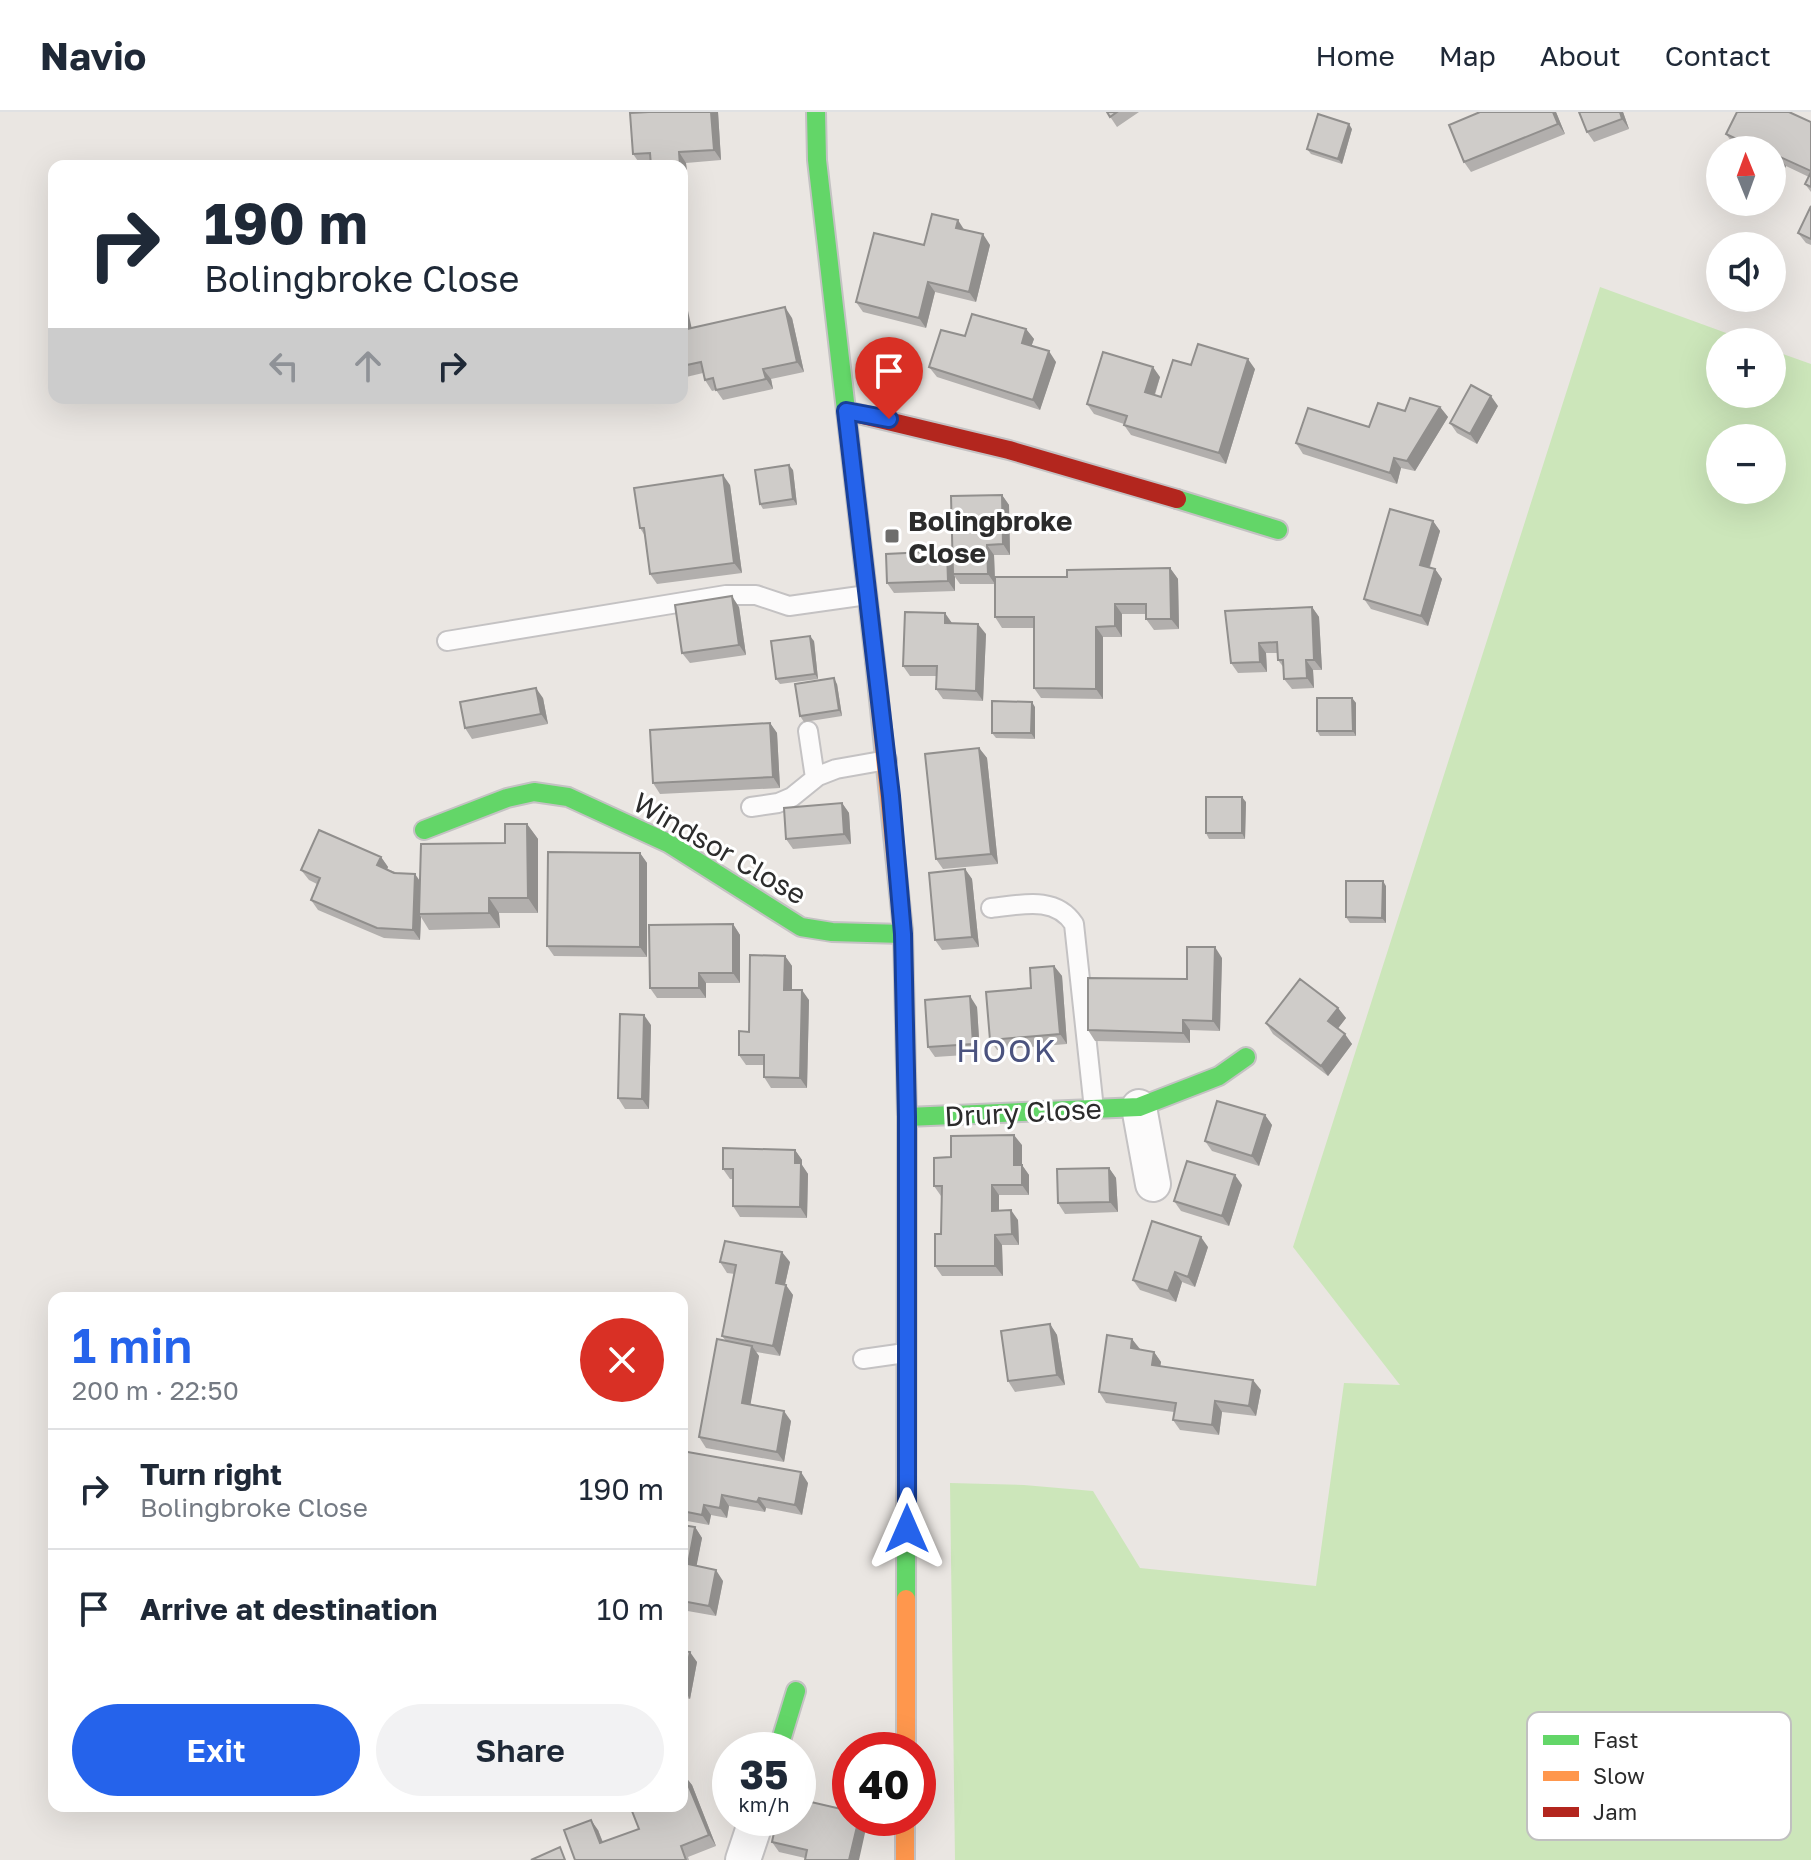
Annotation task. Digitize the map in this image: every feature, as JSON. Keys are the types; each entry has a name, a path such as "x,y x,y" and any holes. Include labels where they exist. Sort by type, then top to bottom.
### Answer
{"street":[{"path":"816,112 817,160 887,760 903,934 907,1117 906,1732"},
{"path":"846,411 889,419 1037,458 1278,530"},
{"name":"Windsor Close","path":"424,830 534,792 568,797 668,843 801,927 832,932 903,934"},
{"name":"Drury Close","path":"907,1117 1139,1107 1200,1085 1246,1057"},
{"name":"Drury Close","path":"1139,1107 1153,1184"},
{"path":"783,1732 796,1691"},
{"path":"743,1860 751,1836"},
{"path":"905,1836 905,1860"}],"lane":[{"path":"447,641 726,595 756,595 789,606 867,595"},
{"path":"808,731 815,778"},
{"path":"751,807 778,803 792,797 815,778 836,769 887,760"},
{"path":"991,908 1048,904 1069,917 1074,924 1094,1109"},
{"path":"863,1359 905,1353"}],"green space":[{"path":"1600,287 1713,328 1706,328 1706,408 1786,408 1786,355 1811,364 1811,1860 955,1860 950,1483 1093,1491 1140,1568 1316,1586 1344,1383 1400,1385 1293,1247"}],"building":[{"path":"711,112 714,150 679,152 680,160 651,160 650,153 633,154 630,113"},
{"path":"1480,112 1553,112 1558,124 1464,162 1449,125"},
{"path":"1579,112 1620,112 1622,119 1587,132"},
{"path":"1737,112 1789,112 1811,122 1811,171 1786,160 1786,136 1726,134"},
{"path":"1318,114 1349,124 1338,159 1307,149"},
{"path":"1811,172 1811,187 1805,184"},
{"path":"1811,206 1811,239 1798,233"},
{"path":"932,214 958,220 956,228 983,234 969,292 928,282 919,318 856,302 874,233 924,245"},
{"path":"785,307 797,362 763,369 766,379 716,390 713,378 705,380 701,362 688,365 688,329"},
{"path":"972,314 1026,329 1022,343 1049,351 1033,400 929,367 941,330 965,336"},
{"path":"1198,344 1248,359 1219,453 1124,425 1127,416 1087,404 1103,352 1153,367 1145,392 1161,397 1173,360 1191,365"},
{"path":"1471,385 1491,396 1470,434 1450,423"},
{"path":"1410,398 1440,407 1407,461 1394,458 1390,473 1296,443 1308,408 1369,427 1378,403 1405,411"},
{"path":"789,465 793,499 760,504 755,470"},
{"path":"723,475 734,563 650,574 644,528 640,528 634,488"},
{"path":"1002,495 1003,544 987,545 988,574 953,574 951,496"},
{"path":"1390,509 1433,521 1420,565 1435,569 1421,616 1364,599"},
{"path":"947,551 948,581 887,583 886,554"},
{"path":"1170,568 1171,619 1146,619 1146,604 1115,604 1115,626 1096,627 1096,689 1034,688 1034,617 995,617 995,577 1067,577 1067,570"},
{"path":"732,596 739,645 682,653 675,605"},
{"path":"1312,607 1314,660 1306,660 1307,678 1284,679 1283,660 1278,660 1277,642 1259,643 1260,662 1231,663 1225,611"},
{"path":"905,612 945,613 945,623 978,624 976,691 936,689 937,666 903,666"},
{"path":"810,636 815,674 776,679 771,641"},
{"path":"834,678 839,710 800,716 795,684"},
{"path":"536,688 541,714 465,728 460,702"},
{"path":"1317,698 1352,698 1353,731 1317,731"},
{"path":"992,701 1032,702 1031,733 992,733"},
{"path":"770,723 773,777 653,783 650,730"},
{"path":"979,748 991,854 936,859 925,754"},
{"path":"1206,797 1242,797 1242,833 1206,833"},
{"path":"842,803 844,834 786,839 784,808"},
{"path":"505,824 527,824 528,898 489,898 489,913 419,914 421,844 505,843"},
{"path":"319,830 381,857 377,865 394,873 415,874 413,930 377,928 311,900 320,878 301,870"},
{"path":"548,852 640,853 640,947 547,946"},
{"path":"965,869 972,937 935,940 929,873"},
{"path":"1346,881 1383,881 1382,918 1346,917"},
{"path":"733,924 733,973 699,973 699,988 650,988 649,925"},
{"path":"1187,947 1215,947 1213,1021 1183,1020 1183,1033 1088,1030 1088,978 1187,979"},
{"path":"750,955 785,956 784,990 802,990 800,1078 764,1077 764,1055 739,1055 739,1031 749,1032"},
{"path":"1054,966 1060,1034 990,1040 986,992 1031,988 1030,968"},
{"path":"1300,979 1338,1008 1328,1021 1345,1034 1321,1066 1266,1023"},
{"path":"970,996 973,1044 928,1047 925,1000"},
{"path":"620,1014 644,1015 642,1099 618,1098"},
{"path":"1217,1101 1265,1115 1252,1156 1205,1141"},
{"path":"1014,1135 1014,1165 1022,1165 1022,1185 992,1185 992,1211 1011,1210 1012,1234 995,1235 995,1266 935,1266 935,1234 941,1234 942,1186 934,1186 934,1158 951,1157 951,1136"},
{"path":"723,1148 795,1150 795,1163 801,1163 800,1207 733,1206 733,1169 723,1169"},
{"path":"1187,1161 1235,1175 1222,1216 1174,1201"},
{"path":"1109,1168 1110,1202 1058,1203 1057,1169"},
{"path":"1152,1221 1201,1237 1188,1277 1175,1272 1168,1291 1133,1280"},
{"path":"725,1241 782,1252 776,1283 786,1285 773,1346 722,1336 736,1265 720,1262"},
{"path":"1050,1324 1057,1375 1008,1381 1001,1331"},
{"path":"1107,1335 1132,1339 1131,1348 1154,1352 1152,1365 1253,1380 1249,1406 1215,1401 1212,1425 1173,1420 1176,1403 1099,1392"},
{"path":"717,1339 752,1346 742,1403 784,1411 777,1452 699,1437"},
{"path":"688,1452 801,1472 795,1505 722,1495 720,1508 704,1505 702,1515 688,1512"},
{"path":"688,1526 695,1527 688,1564"},
{"path":"688,1564 716,1570 709,1606 688,1602"},
{"path":"688,1785 709,1835 681,1846 686,1860 575,1860 564,1830 591,1820 600,1843 639,1829 632,1812 688,1812"},
{"path":"816,1803 832,1807 832,1836 855,1836 849,1860 805,1860 807,1850 772,1842 773,1836 816,1836"},
{"path":"560,1847 565,1860 531,1860"}],"traffic: fast":[{"path":"816,112 817,160 875,661"},
{"path":"1177,499 1278,530"},
{"path":"424,830 507,798 534,792 568,797 668,843 801,927 832,932 903,934"},
{"path":"903,931 907,1117 906,1599"},
{"path":"907,1117 1139,1107 1219,1076 1246,1057"},
{"path":"783,1732 796,1691"}],"traffic: slow":[{"path":"875,661 903,931"},
{"path":"906,1599 906,1732"},
{"path":"905,1836 905,1860"}],"traffic: jam":[{"path":"846,411 1009,450 1177,499"}],"place":[{"name":"Bolingbroke Close","path":"892,536"}],"district":[{"name":"HOOK","path":"1007,1050"}],"route":[{"path":"889,419 846,411 891,796 903,934 907,1117 907,1529"}]}
